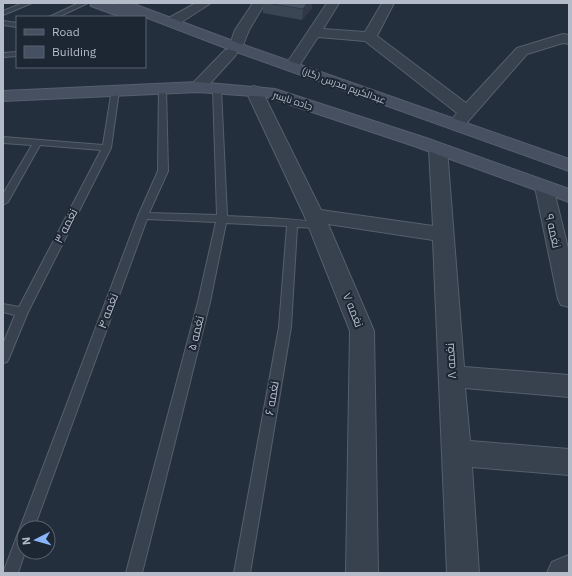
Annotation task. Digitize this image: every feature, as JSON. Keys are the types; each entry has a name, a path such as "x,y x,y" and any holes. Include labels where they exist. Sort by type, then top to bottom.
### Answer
{"street":[{"path":"96,3 131,16"},
{"name":"عبدالکریم مدرس (گاز)","path":"119,3 172,22 233,50 292,66 455,126 569,165"},
{"path":"172,22 205,3"},
{"path":"198,87 233,50 242,30 259,3"},
{"path":"292,66 333,3"},
{"path":"369,37 388,3"},
{"name":"عبدالکریم مدرس (گاز)","path":"146,21 233,50 447,133 569,175"},
{"path":"314,32 369,37 467,112"},
{"path":"455,126 522,51 563,38 569,40"},
{"name":"جاده نایسر","path":"3,96 198,87 269,92 438,149 569,196"},
{"name":"نغمه ۷","path":"254,91 316,220 362,331 362,573"},
{"name":"نغمه ۸","path":"438,149 463,573"},
{"name":"نغمه ۹","path":"544,187 568,295"},
{"path":"316,220 443,235"},
{"path":"452,376 569,386"},
{"path":"457,453 569,462"},
{"path":"563,573 569,571"}],"lane":[{"path":"3,13 29,3"},
{"path":"54,16 85,3"},
{"path":"3,23 16,25"},
{"path":"3,55 16,54"},
{"name":"نغمه ۴","path":"30,520 143,216 163,171 162,89"},
{"name":"نغمه ۵","path":"134,573 204,302 222,219 218,89"},
{"name":"نغمه ۳","path":"3,358 22,312 107,148 115,91"},
{"path":"3,140 107,148"},
{"path":"3,202 38,142"},
{"path":"143,216 292,222 316,220"},
{"name":"نغمه ۶","path":"242,573 285,327 292,222"},
{"path":"3,308 22,312"},
{"path":"10,573 16,557"}],"building":[{"path":"266,3 307,3 303,9"}]}
